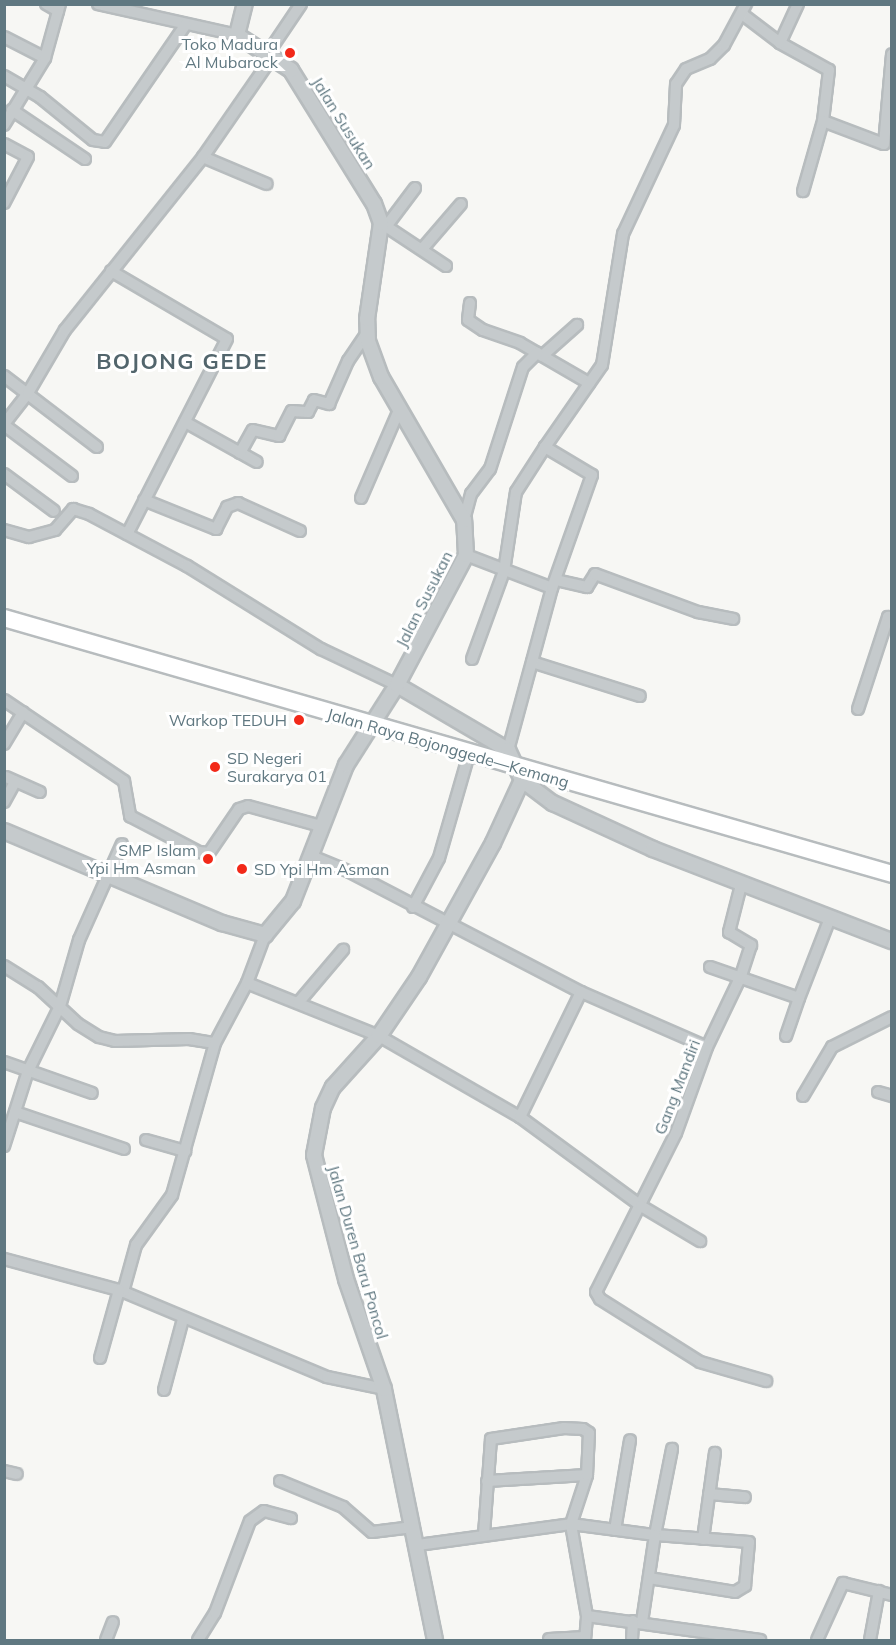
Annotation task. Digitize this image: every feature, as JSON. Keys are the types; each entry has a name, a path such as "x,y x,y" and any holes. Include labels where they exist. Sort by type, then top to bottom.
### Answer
{"highway":[{"name":"Jalan Raya Bojonggede—Kemang","path":"4,618 469,754 519,774 891,874"}],"street":[{"path":"4,125 45,58 59,8 46,4"},
{"path":"98,4 237,35 245,4"},
{"path":"72,476 4,425 28,393 65,330 203,157 301,4"},
{"path":"780,43 798,4"},
{"path":"472,659 504,571 516,492 589,383 598,374 605,352 623,234 674,125 676,84 686,69 710,59 744,9 780,43 829,70 823,121 803,191"},
{"path":"4,76 27,87 93,140 105,142 186,24"},
{"name":"Jalan Susukan","path":"237,35 270,54 291,70 349,159 385,224 366,334 381,376 464,520 466,555 397,685 346,765 293,901 266,935"},
{"path":"4,37 45,58"},
{"path":"823,121 888,146 891,54"},
{"path":"12,110 85,159"},
{"path":"4,144 28,157 4,203"},
{"path":"203,157 267,184"},
{"path":"415,188 385,224 446,266"},
{"path":"423,249 461,204"},
{"path":"111,271 227,339 128,534"},
{"path":"470,303 468,320 491,335 540,354 589,383"},
{"path":"464,520 471,494 490,469 523,367 576,325"},
{"path":"240,453 253,430 279,436 292,411 308,412 314,400 329,404 348,361 366,334"},
{"path":"4,376 97,447"},
{"path":"361,498 400,408"},
{"path":"185,422 257,462"},
{"path":"508,750 554,584 592,475 545,447"},
{"path":"4,474 54,511"},
{"path":"144,500 216,529 227,507 238,503 300,531"},
{"path":"4,530 30,537 55,530 73,509 128,534 321,648 397,685 508,750 519,774 576,816 741,885 891,941"},
{"path":"466,555 504,571 554,584 587,587 594,574 698,612 733,619"},
{"path":"858,709 888,617 891,619"},
{"path":"532,662 640,696"},
{"path":"4,700 124,781 130,816 199,852 209,853 239,809 248,806 321,826"},
{"path":"4,744 23,711"},
{"path":"413,907 439,858 469,754"},
{"name":"Jalan Duren Baru Poncol","path":"435,1641 418,1545 384,1389 346,1279 314,1155 323,1108 333,1088 379,1035 449,926 519,774"},
{"path":"4,802 10,779 40,792"},
{"path":"4,831 222,923 266,935 247,982 215,1043 172,1195 136,1245 100,1358"},
{"path":"5,1139 28,1071 60,1006 79,940 122,844"},
{"path":"311,856 350,872 449,926 581,992 707,1047"},
{"name":"Gang Mandiri","path":"741,885 729,932 731,937 751,945 740,978 707,1047 676,1133 641,1206 600,1278 597,1296 700,1362 766,1382"},
{"path":"786,1036 830,918"},
{"path":"298,1003 343,950"},
{"path":"4,966 60,1006 78,1024 115,1041 189,1040 215,1043"},
{"path":"710,967 799,998"},
{"path":"247,982 379,1035 520,1117 641,1206 700,1241"},
{"path":"520,1117 581,992"},
{"path":"804,1095 832,1047 891,1017"},
{"path":"4,1062 92,1093"},
{"path":"878,1092 891,1096"},
{"path":"15,1112 124,1149"},
{"path":"146,1140 185,1151"},
{"path":"4,1259 121,1291 183,1319 327,1377 384,1389"},
{"path":"164,1390 183,1319"},
{"path":"484,1534 491,1439 564,1428 583,1428 589,1433 587,1475 571,1524 587,1616 585,1639 549,1639"},
{"path":"615,1530 630,1440"},
{"path":"632,1641 649,1578 655,1534 672,1449"},
{"path":"702,1539 715,1453"},
{"path":"4,1471 17,1474"},
{"path":"487,1481 587,1475"},
{"path":"280,1481 344,1507 372,1532 413,1527"},
{"path":"709,1494 744,1497"},
{"path":"198,1641 215,1613 250,1521 264,1511 291,1518"},
{"path":"418,1545 484,1534 571,1524 749,1542 742,1590 735,1592 649,1578"},
{"path":"817,1641 840,1585 891,1595"},
{"path":"870,1641 879,1591"},
{"path":"587,1616 760,1641"},
{"path":"106,1641 113,1622"},
{"path":"680,1641 684,1629"}],"place":[{"name":"Toko Madura Al Mubarock","path":"290,53"},
{"name":"Warkop TEDUH","path":"299,720"},
{"name":"SD Negeri Surakarya 01","path":"215,767"},
{"name":"SMP Islam Ypi Hm Asman","path":"208,859"},
{"name":"SD Ypi Hm Asman","path":"242,869"}],"district":[{"name":"BOJONG GEDE","path":"182,362"}]}
